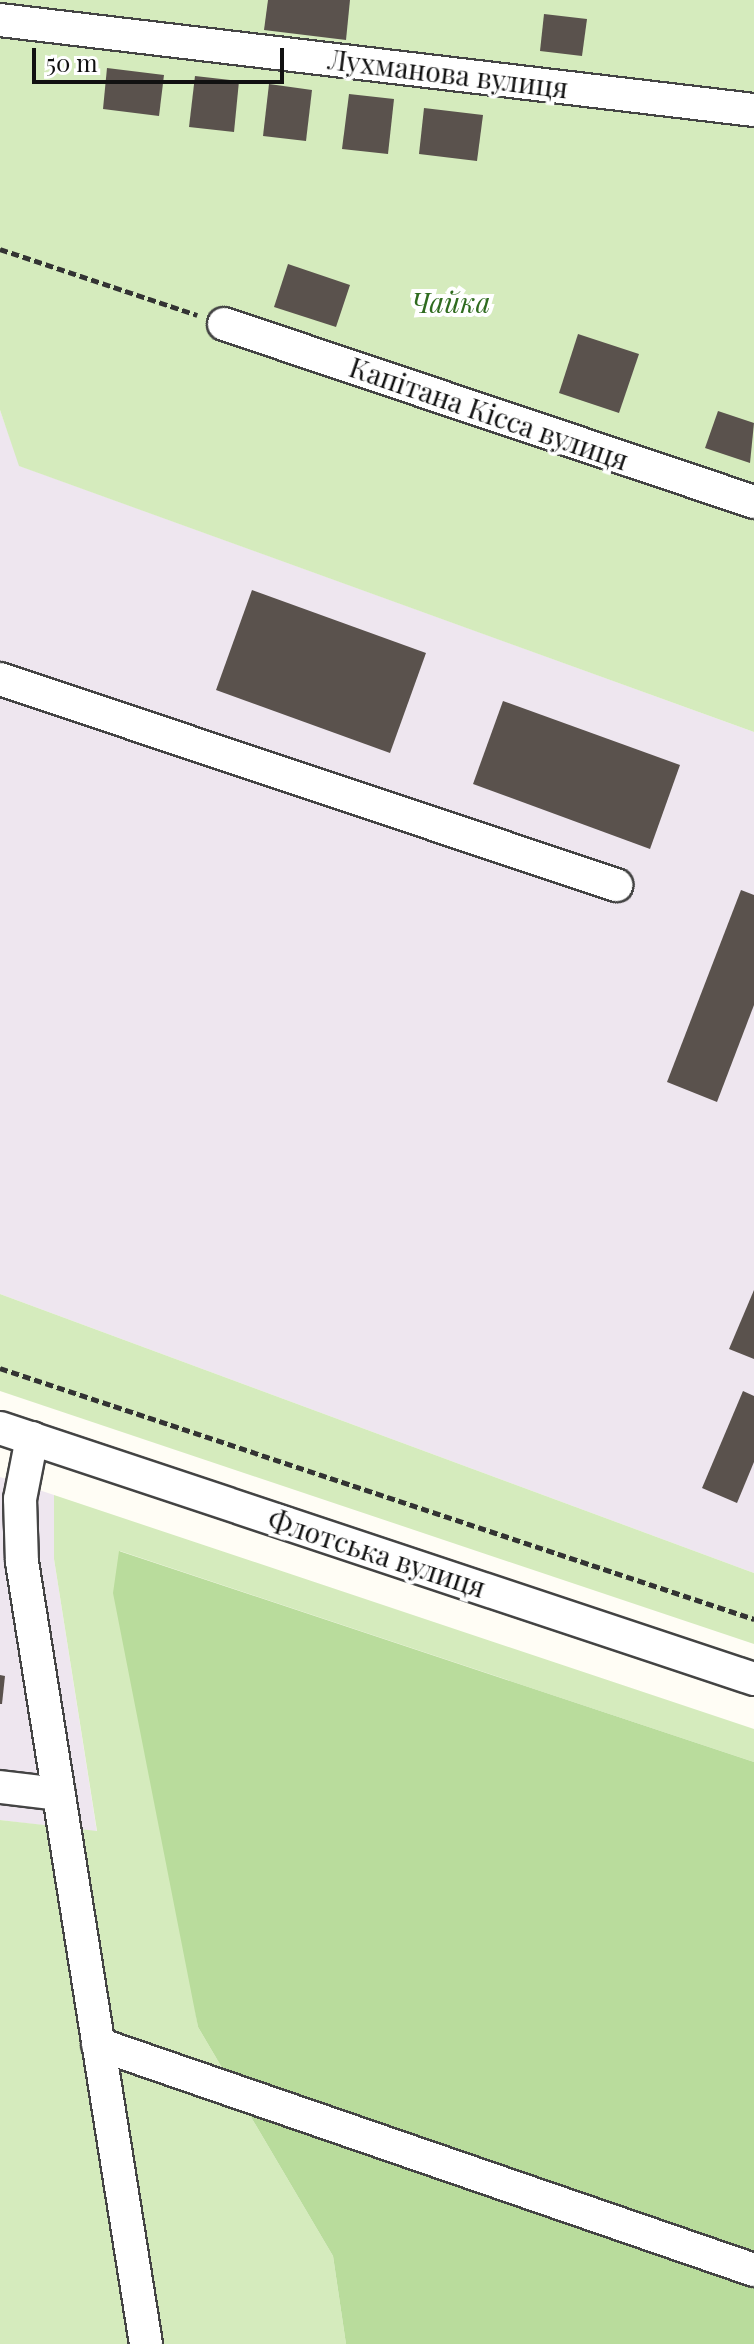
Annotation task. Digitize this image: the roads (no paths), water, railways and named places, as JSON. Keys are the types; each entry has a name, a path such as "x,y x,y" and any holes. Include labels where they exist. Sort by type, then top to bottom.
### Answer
{"street":[{"name":"Лухманова вулиця","path":"0,20 754,110"},
{"name":"Капітана Кісса вулиця","path":"224,324 754,502"},
{"path":"0,679 616,885"},
{"name":"Флотська вулиця","path":"0,1428 754,1679"},
{"path":"32,1438 11,1564 59,1794 146,2344"},
{"path":"0,1787 59,1794"},
{"path":"98,2044 754,2270"}],"park label":[{"name":"Чайка","path":"451,302"}]}
